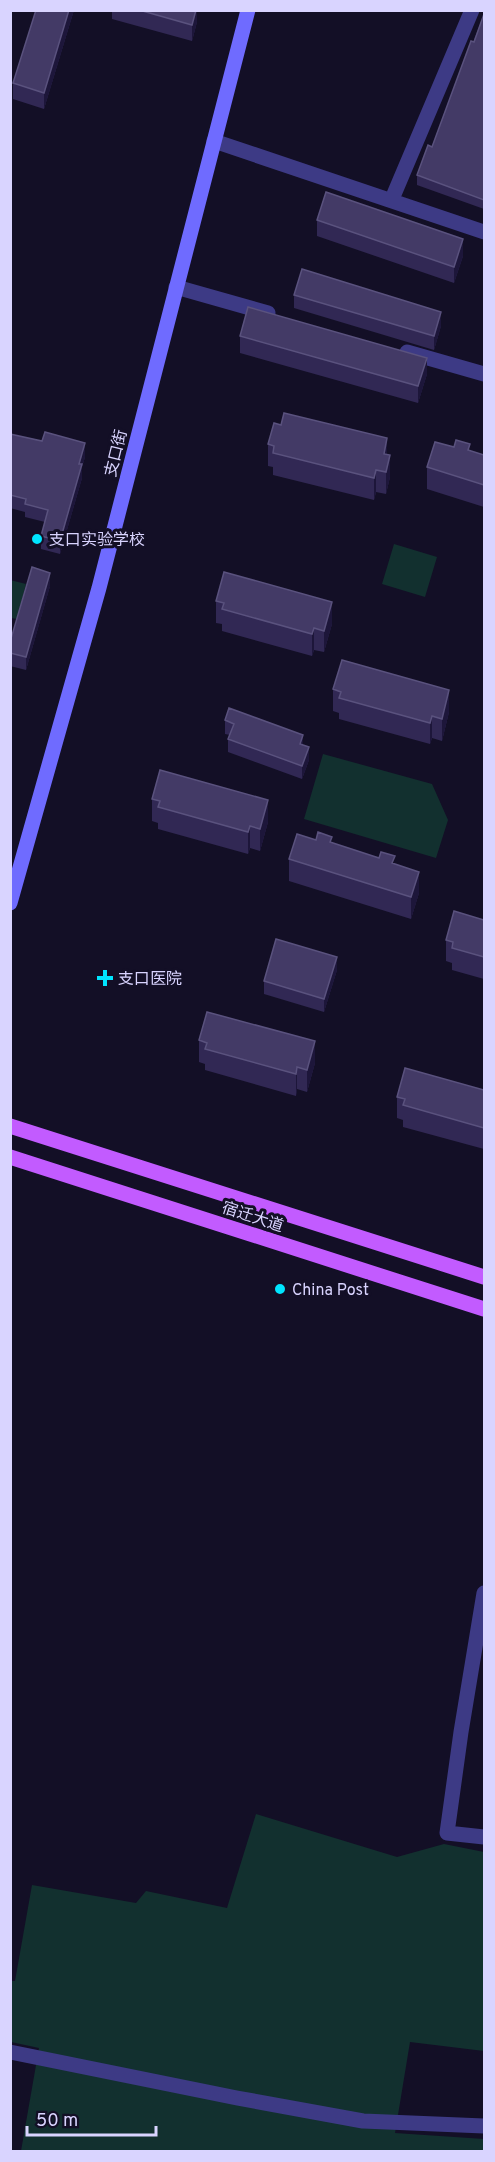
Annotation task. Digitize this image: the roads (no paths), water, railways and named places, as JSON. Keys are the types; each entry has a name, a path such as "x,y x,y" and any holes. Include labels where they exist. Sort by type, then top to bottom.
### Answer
{"main road":[{"name":"宿迁大道","path":"10,1126 484,1277"},
{"name":"宿迁大道","path":"10,1157 484,1309"}],"street":[{"name":"支口街","path":"10,903 99,588 248,10"},
{"path":"392,200 472,10"},
{"path":"214,141 484,232"},
{"path":"176,287 280,316"},
{"path":"395,349 484,374"},
{"path":"484,1593 447,1833 484,1838"},
{"path":"10,2052 363,2121 484,2126"}],"place":[{"name":"支口实验学校","path":"37,539"},
{"name":"支口医院","path":"105,978"},
{"name":"China Post","path":"280,1289"}]}
